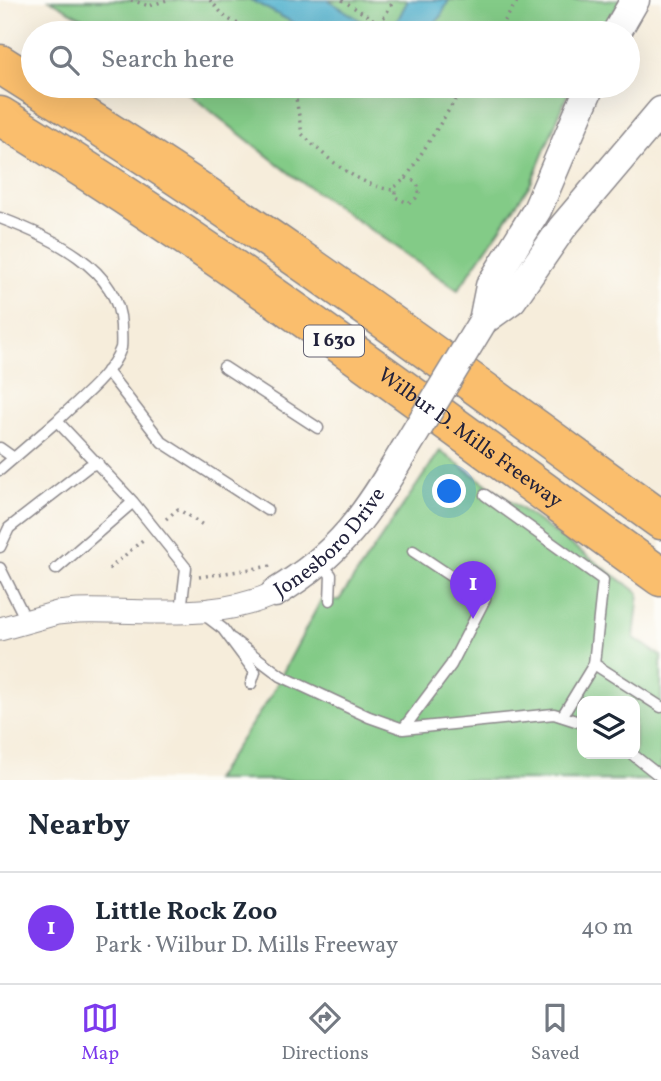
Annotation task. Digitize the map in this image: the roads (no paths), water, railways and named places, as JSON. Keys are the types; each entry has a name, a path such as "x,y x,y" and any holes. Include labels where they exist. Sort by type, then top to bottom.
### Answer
{"highway":[{"name":"I 630","path":"0,64 21,77"},
{"name":"I 630","path":"56,98 126,140 237,216 661,520"},
{"name":"Wilbur D. Mills Freeway","path":"0,116 153,215 305,320 661,577"}],"street":[{"path":"623,21 635,0"},
{"name":"Jonesboro Drive","path":"0,629 78,611 191,611 252,604 275,593 321,563 372,505 483,321 490,286 537,210 585,98"},
{"name":"Jonesboro Drive","path":"483,321 512,300 562,228 661,111"}],"lane":[{"path":"0,218 44,234 96,271 120,310 121,347 107,371 57,421 0,470"},
{"path":"224,367 318,428"},
{"path":"107,371 162,442 267,510"},
{"path":"57,421 134,502 186,568 191,611 281,676 369,717 403,729 563,715 577,721"},
{"path":"0,448 14,458"},
{"path":"0,547 9,528 89,466 98,463"},
{"path":"485,495 603,580 594,664 563,715"},
{"path":"55,569 134,502"},
{"path":"403,729 451,665 485,599 413,551"},
{"path":"321,563 331,575 330,600"},
{"path":"0,568 26,621"},
{"path":"232,639 256,672 251,684"},
{"path":"594,664 661,706"},
{"path":"638,759 661,777"}],"water":[{"path":"251,0 328,0 361,21 290,21"},
{"path":"408,0 449,0 437,21 397,21"}],"place":[{"name":"Little Rock Zoo","path":"473,619"}]}
